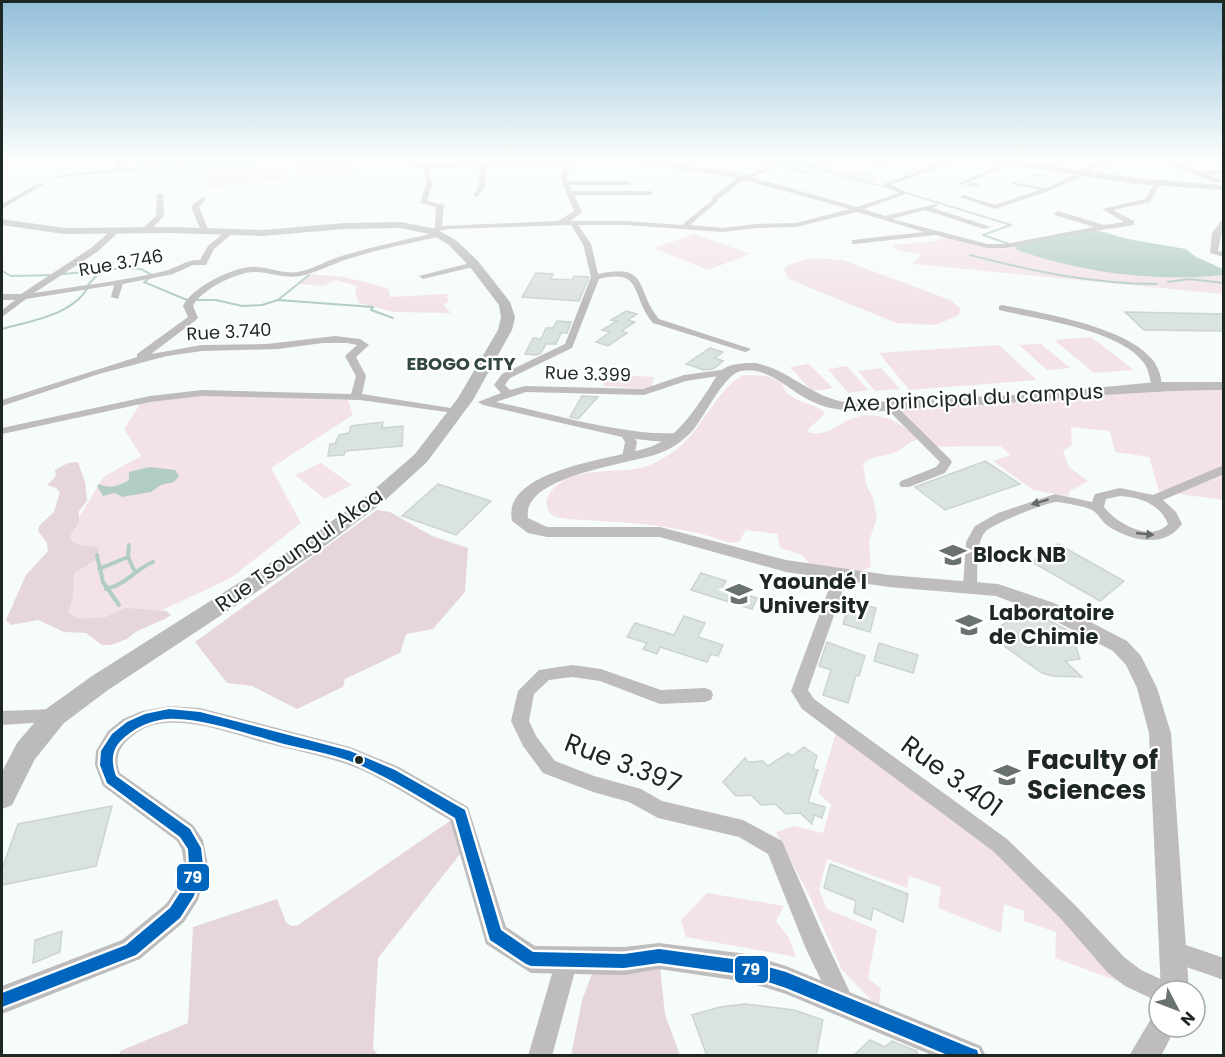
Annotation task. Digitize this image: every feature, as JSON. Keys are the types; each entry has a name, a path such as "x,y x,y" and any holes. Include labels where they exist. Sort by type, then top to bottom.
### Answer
{"main road":[{"name":"Rue Tsoungui Akoa","path":"2,222 63,231 146,230 262,233 344,226 401,225 443,230 474,264 505,305 508,317 492,354 461,406 420,458 375,499 307,549 100,683 55,716 26,752 2,797"}],"street":[{"path":"146,230 160,216 160,208"},
{"path":"195,208 196,214 205,226 205,231"},
{"path":"440,208 443,230"},
{"path":"550,223 569,219 578,212 577,208"},
{"path":"684,227 707,208"},
{"path":"885,219 926,208"},
{"path":"928,208 987,227"},
{"path":"127,361 150,350 193,318 190,300 211,284 245,270 256,269 286,275 300,274 346,257 443,230 550,223 723,230 796,225 838,216 856,209 968,243 993,247 1132,222 1108,212 1107,208"},
{"path":"1058,213 1108,228"},
{"path":"507,393 499,385 506,376 569,346 595,277 586,244 573,223"},
{"path":"1218,253 1216,233 1224,223"},
{"path":"2,314 23,297 94,250 117,230"},
{"name":"Rue 3.746","path":"2,297 23,297 169,273 191,262 203,263 211,248 230,232"},
{"path":"855,242 915,237 935,232"},
{"path":"423,276 474,264"},
{"path":"595,277 614,272 632,277 639,283 647,314 656,321 746,349"},
{"path":"115,297 119,282"},
{"path":"1002,308 1076,323 1122,343 1148,361 1155,370 1157,386"},
{"name":"Rue 3.740","path":"2,403 127,361 211,347 258,348 342,339 364,345 350,356 363,377 355,397"},
{"name":"Axe principal du campus","path":"728,372 738,368 763,367 807,394 836,406 890,406 1030,398 1157,386 1224,386"},
{"path":"728,372 696,419 681,436 658,450 575,468 543,483 521,500 517,511 520,521 534,529 547,532 660,532 786,566 890,581 970,586 1011,593 1047,608 1120,646 1134,661 1147,688 1160,733 1175,979"},
{"name":"Rue 3.399","path":"483,402 507,393 534,389 637,393 684,378 728,372"},
{"path":"2,431 177,395 263,393 355,397 461,406 483,402 626,434 660,438 681,436"},
{"path":"890,406 946,462 941,470 905,484"},
{"path":"626,434 631,442 628,457"},
{"path":"1153,500 1220,470"},
{"path":"970,586 973,542 980,529 1031,505 1054,498 1097,507 1106,519 1125,530 1148,535 1167,533 1175,524 1174,518 1162,506 1153,500 1132,494 1113,492 1100,497 1097,507"},
{"name":"Rue 3.401","path":"841,575 799,691 808,704 1000,845 1068,912 1116,965 1132,978 1147,985"},
{"name":"Rue 3.397","path":"705,695 660,697 601,675 572,671 545,674 526,691 520,722 529,741 549,767 593,784 634,795 658,809 743,829 775,848 814,941 844,1002"},
{"path":"2,1000 131,950 175,913 189,891 196,865 194,848 185,833 111,779 106,765 108,751 116,737 131,725 149,717 168,714 200,717 350,756 391,774 460,814 495,935 531,959 624,961 659,956 747,968 844,1002 971,1056"},
{"path":"2,718 55,716"},
{"path":"1174,952 1224,969"},
{"path":"540,1056 567,960"},
{"path":"1144,1056 1155,1039"}],"shaded area":[{"path":"1096,230 1128,239 1186,249 1196,257 1223,269 1223,275 1172,277 1119,274 1067,265 1017,250 1015,246 1045,238"},
{"path":"695,234 750,254 708,270 653,248"},
{"path":"946,237 1002,249 1015,246 1017,250 1042,258 1120,273 1172,276 1223,275 1223,294 912,264 922,255 898,250 892,245 935,241"},
{"path":"809,258 843,260 950,300 960,308 959,315 936,325 896,323 789,279 784,270 786,266"},
{"path":"311,274 344,277 388,288 390,297 447,294 448,302 443,305 451,313 393,312 359,303 355,293 357,286 336,280 324,286 299,284"},
{"path":"1091,337 1134,370 1094,373 1054,340"},
{"path":"1041,344 1070,368 1047,370 1019,345"},
{"path":"999,345 1037,380 909,390 879,353"},
{"path":"809,364 833,388 812,391 790,367"},
{"path":"847,366 868,390 848,393 828,369"},
{"path":"881,368 900,389 875,391 858,371"},
{"path":"607,374 654,377 651,389 603,386"},
{"path":"744,375 767,376 783,383 784,389 793,397 825,412 809,428 808,432 822,433 853,418 873,415 892,420 918,439 896,452 871,459 863,464 866,484 873,498 877,518 869,541 871,567 861,571 846,571 810,564 802,555 780,548 777,534 746,530 739,542 731,543 690,531 630,523 562,518 550,513 547,508 549,495 558,484 569,478 594,472 645,467 677,449 694,432 717,399 734,381"},
{"path":"1223,386 1223,500 1159,491 1149,457 1115,452 1110,431 1071,427 1072,445 1063,451 1069,467 1088,481 1070,491 1068,496 1033,490 993,461 1011,455 1000,446 929,447 890,406"},
{"path":"188,395 348,400 353,415 271,468 301,523 231,578 124,628 63,616 62,547 103,477 141,456 124,429 142,401"},
{"path":"78,462 85,482 87,501 79,511 79,523 71,534 70,540 79,545 97,547 99,551 95,557 96,560 74,573 73,597 68,612 79,619 106,617 126,608 166,611 171,615 111,645 102,645 86,633 64,632 38,620 11,625 6,620 26,575 48,551 47,543 38,531 39,526 54,512 60,492 47,485 56,476 55,470 68,463"},
{"path":"321,463 352,485 325,499 295,475"},
{"path":"150,467 175,470 179,476 174,482 161,485 151,492 122,497 115,493 103,496 97,486 99,484 111,487 118,485 129,480 129,472"},
{"path":"377,510 390,512 432,536 468,548 465,592 433,629 406,634 400,653 345,679 343,687 297,709 252,686 227,683 195,642"},
{"path":"838,726 1000,845 1123,983 1055,958 1056,932 1024,921 1024,911 1004,904 1001,933 938,908 941,887 909,876 907,888 827,859 819,890 827,909 877,930 868,979 881,988 879,1008 842,970 809,895 776,832 794,826 823,833 831,805 818,793"},
{"path":"460,814 468,844 378,958 373,1048 378,1055 119,1056 120,1051 188,1023 193,927 277,899 286,922 291,926 298,925"},
{"path":"707,893 784,906 776,921 789,938 796,957 686,937 681,920"},
{"path":"659,956 665,1015 680,1055 571,1056 582,1000 597,961"}],"building":[{"path":"536,273 553,274 551,279 572,280 574,276 589,277 579,301 522,297"},
{"path":"626,311 637,314 628,320 635,322 621,331 627,333 608,346 596,342 610,332 602,330 617,321 611,320"},
{"path":"1125,312 1224,314 1224,331 1144,330"},
{"path":"557,321 571,322 567,333 561,333 556,344 546,344 541,353 537,355 525,354 533,338 541,339 546,328 553,328"},
{"path":"710,348 723,352 715,358 723,361 713,369 704,370 686,364"},
{"path":"582,396 598,397 578,419 570,417"},
{"path":"383,422 382,428 403,426 402,446 345,451 344,455 328,456 330,444 335,444 339,435 349,433 351,426"},
{"path":"985,461 1020,484 945,510 915,487"},
{"path":"438,484 491,501 456,535 402,516"},
{"path":"1058,544 1124,581 1100,601 1032,562"},
{"path":"701,573 726,581 722,588 757,598 752,609 691,590"},
{"path":"850,601 876,608 870,632 843,624"},
{"path":"1038,615 1071,632 1080,659 1065,661 1082,677 1052,676 1042,673 1004,646 1006,634 1003,632 1002,625 1018,616"},
{"path":"684,616 705,623 698,637 723,645 718,656 711,654 707,662 660,647 657,654 643,649 647,643 627,637 635,623 674,635"},
{"path":"827,642 865,656 859,676 856,675 848,703 823,695 831,670 819,666"},
{"path":"879,643 918,655 913,673 874,661"},
{"path":"804,747 817,756 813,769 818,770 808,802 825,807 822,818 814,815 812,824 800,813 786,814 775,804 761,805 751,795 736,796 723,782 745,758 748,762 763,761 768,766 788,753 792,756"},
{"path":"112,806 96,866 2,885 2,869 18,824"},
{"path":"830,864 908,894 903,922 873,908 871,920 854,913 856,901 824,888"},
{"path":"62,931 60,952 33,963 35,940"},
{"path":"745,1004 794,1010 823,1020 816,1056 707,1056 692,1015 720,1007"},
{"path":"870,1040 885,1047 892,1041 917,1051 918,1056 853,1056"}],"waterway":[{"path":"956,208 1011,225 983,235 1015,246"},
{"path":"970,255 1063,276 1110,282 1157,284"},
{"path":"64,274 124,268"},
{"path":"128,268 141,269 152,275"},
{"path":"2,271 11,276 53,275"},
{"path":"88,285 98,274 93,272"},
{"path":"278,300 309,275"},
{"path":"150,278 144,282 187,300 216,300 242,306 262,305 278,300"},
{"path":"1168,282 1189,279 1224,283"},
{"path":"2,329 50,316 72,304 88,287"},
{"path":"278,300 373,307 371,310 393,318"},
{"path":"128,557 129,545"},
{"path":"97,555 100,569"},
{"path":"100,569 128,557"},
{"path":"128,557 135,572"},
{"path":"108,589 120,584 153,562"},
{"path":"100,569 103,582 108,589"},
{"path":"108,589 119,605"}],"transit line":[{"name":"79","path":"2,1000 131,950 175,913 189,891 196,865 194,848 185,833 111,779 106,765 107,751 116,737 131,725 149,717 169,714 200,717 350,756 391,774 460,814 495,935 531,959 624,961 659,956 747,968 786,980 971,1056"}],"place":[{"name":"Block NB","path":"953,555"},
{"name":"Yaoundé I University","path":"739,594"},
{"name":"Laboratoire de Chimie","path":"969,625"},
{"name":"Faculty of Sciences","path":"1007,775"}],"district":[{"name":"EBOGO CITY","path":"461,364"}]}
